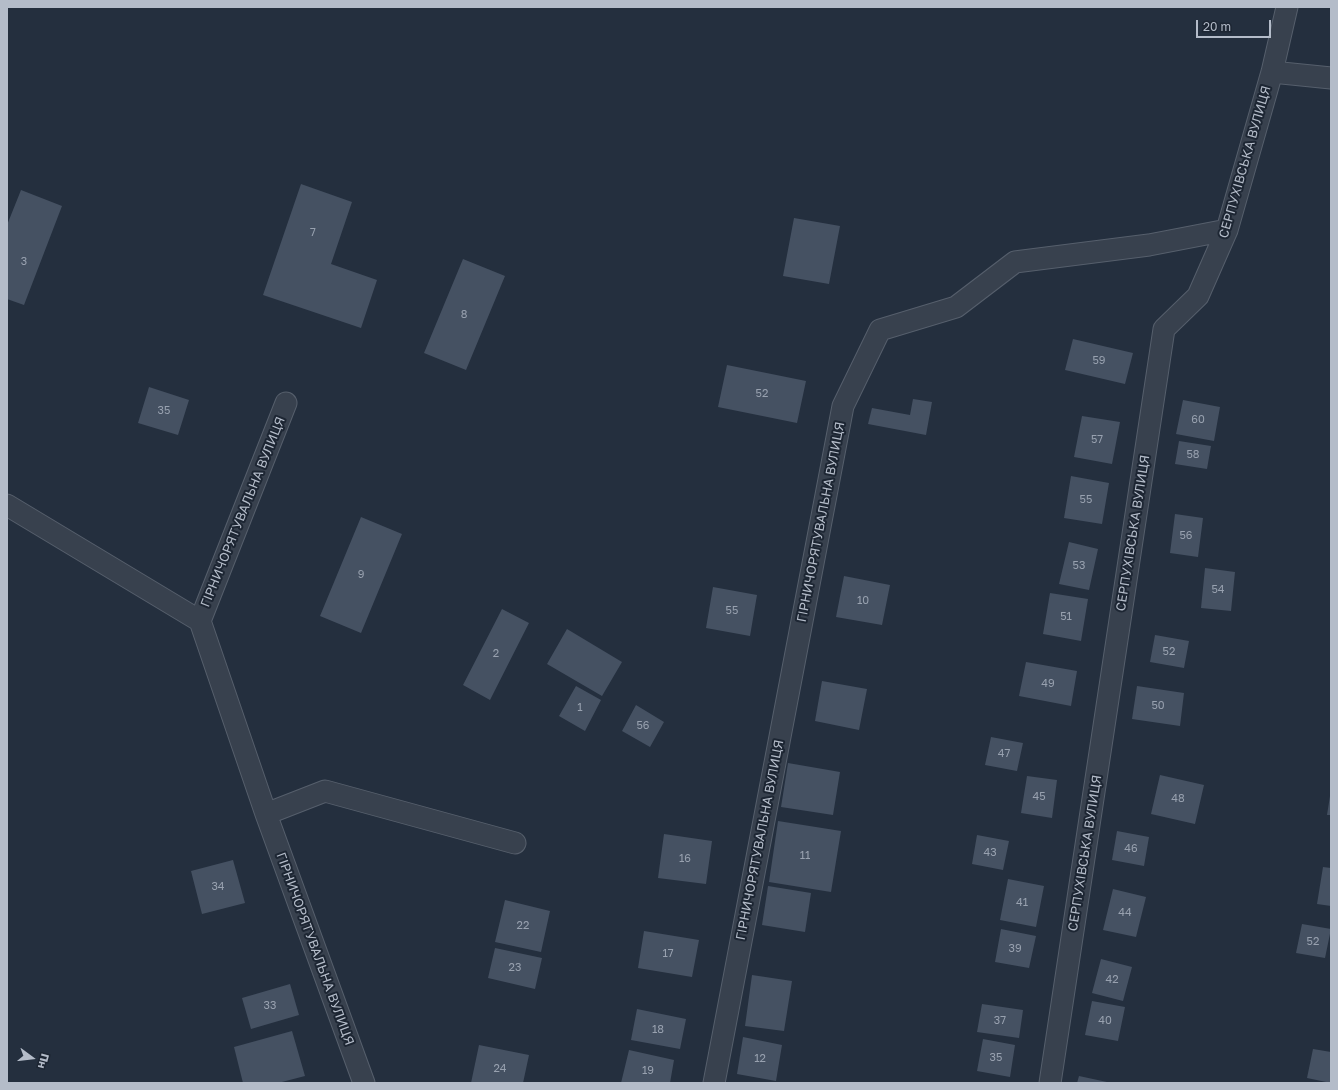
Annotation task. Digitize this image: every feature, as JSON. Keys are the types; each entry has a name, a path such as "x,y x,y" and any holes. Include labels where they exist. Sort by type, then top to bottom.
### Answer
{"street":[{"name":"СЕРПУХІВСЬКА ВУЛИЦЯ","path":"1050,1083 1164,329 1198,296 1227,230 1272,72 1287,7"},
{"path":"1272,72 1331,78"},
{"name":"ГІРНИЧОРЯТУВАЛЬНА ВУЛИЦЯ","path":"714,1083 843,406 880,330 956,307 1015,262 1148,245 1227,230"},
{"name":"ГІРНИЧОРЯТУВАЛЬНА ВУЛИЦЯ","path":"200,621 286,403"},
{"name":"ГІРНИЧОРЯТУВАЛЬНА ВУЛИЦЯ","path":"7,505 200,621 266,814 364,1083"},
{"path":"266,814 325,791 515,843"}],"building":[{"path":"301,184 352,202 331,264 377,280 361,328 263,295"},
{"path":"21,190 62,206 24,305 7,299 7,225"},
{"path":"794,218 840,226 829,284 783,276"},
{"path":"463,259 505,276 466,370 424,353"},
{"path":"1073,339 1133,353 1125,384 1065,370"},
{"path":"727,365 806,381 797,423 718,407"},
{"path":"149,387 189,400 178,435 138,423"},
{"path":"913,399 932,402 926,435 868,424 872,408 910,415"},
{"path":"1183,400 1220,407 1214,441 1176,434"},
{"path":"1082,416 1120,422 1112,464 1074,457"},
{"path":"1179,441 1211,446 1207,469 1175,464"},
{"path":"1071,476 1109,483 1102,524 1064,518"},
{"path":"1175,514 1203,518 1198,557 1170,553"},
{"path":"361,517 402,534 361,633 320,616"},
{"path":"1069,542 1098,549 1089,590 1059,584"},
{"path":"1205,568 1235,572 1231,611 1201,608"},
{"path":"844,576 890,585 882,625 836,617"},
{"path":"713,587 757,595 750,636 706,628"},
{"path":"1050,593 1088,599 1081,641 1043,634"},
{"path":"502,609 529,623 490,700 463,685"},
{"path":"567,629 622,662 602,696 547,664"},
{"path":"1155,635 1189,641 1184,668 1150,662"},
{"path":"1026,662 1077,671 1071,706 1019,696"},
{"path":"822,681 867,689 859,730 815,721"},
{"path":"576,686 601,700 585,731 559,716"},
{"path":"1137,686 1184,693 1180,726 1132,719"},
{"path":"636,705 664,722 650,747 622,731"},
{"path":"991,737 1023,743 1017,771 985,765"},
{"path":"788,763 840,772 833,815 781,807"},
{"path":"1160,775 1204,785 1195,824 1151,814"},
{"path":"1027,776 1057,780 1052,818 1021,813"},
{"path":"1330,796 1331,815 1327,815"},
{"path":"778,821 841,831 831,892 769,882"},
{"path":"1117,831 1149,837 1144,866 1112,860"},
{"path":"664,834 712,841 706,884 658,878"},
{"path":"977,835 1009,841 1003,870 972,864"},
{"path":"233,860 245,903 202,914 191,871"},
{"path":"1323,867 1331,868 1331,906 1317,904"},
{"path":"1008,879 1044,886 1036,927 1000,920"},
{"path":"768,886 811,893 805,932 762,925"},
{"path":"1113,889 1146,897 1136,937 1103,930"},
{"path":"505,900 550,911 541,952 495,942"},
{"path":"1302,924 1331,929 1325,958 1296,953"},
{"path":"1001,929 1036,936 1029,968 995,962"},
{"path":"644,931 699,940 692,977 638,968"},
{"path":"495,948 542,958 535,989 488,978"},
{"path":"1101,959 1132,967 1123,1001 1092,993"},
{"path":"752,975 792,981 784,1031 745,1026"},
{"path":"290,984 299,1015 251,1029 242,998"},
{"path":"1092,1001 1125,1007 1118,1041 1085,1035"},
{"path":"982,1004 1023,1010 1019,1038 977,1032"},
{"path":"637,1009 686,1019 680,1049 631,1040"},
{"path":"292,1031 305,1076 278,1083 243,1083 234,1047"},
{"path":"743,1037 782,1045 776,1081 737,1074"},
{"path":"983,1039 1015,1045 1010,1077 977,1071"},
{"path":"479,1045 529,1055 523,1083 471,1083"},
{"path":"1313,1049 1331,1052 1331,1083 1307,1078"},
{"path":"629,1050 674,1060 670,1083 621,1083"},
{"path":"1079,1076 1107,1082 1107,1083 1077,1083"}]}
